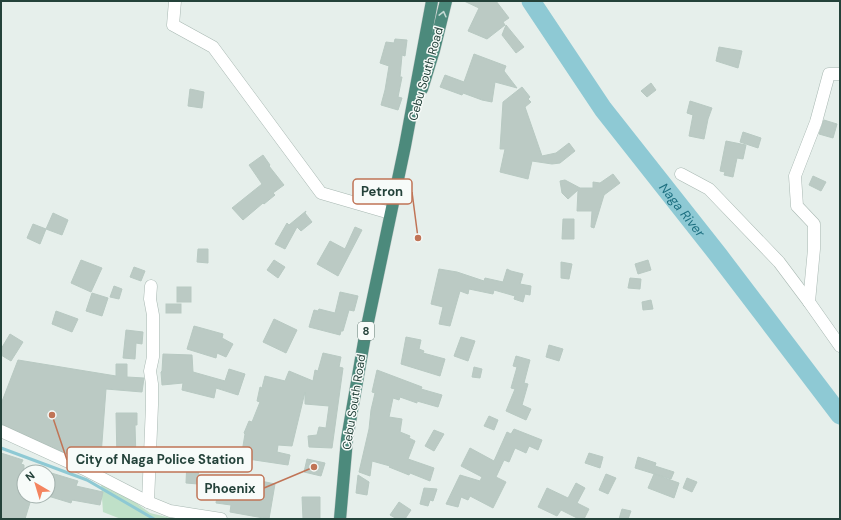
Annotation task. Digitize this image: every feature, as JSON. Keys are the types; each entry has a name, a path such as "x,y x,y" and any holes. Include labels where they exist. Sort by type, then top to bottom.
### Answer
{"highway":[{"name":"Cebu South Road","path":"340,519 350,424 365,336 405,146 432,1"},
{"name":"Cebu South Road","path":"405,146 434,50 446,1"}],"street":[{"path":"175,1 173,25 213,47 321,193 390,213"},
{"path":"809,302 814,249 814,224 797,206 795,176 816,122 829,74 840,74"},
{"path":"681,174 709,189 779,262 840,346"},
{"path":"148,502 152,405 152,384 150,371 153,357 153,315 150,298 151,286"},
{"path":"1,431 84,469 148,502 170,511 221,519"}],"green space":[{"path":"101,483 128,497 150,513 175,519 121,519 103,512"}],"building":[{"path":"464,1 496,1 509,18 503,22 505,25 487,39 468,31 479,8"},
{"path":"506,25 524,47 516,53 502,35"},
{"path":"395,39 407,40 405,56 402,55 400,77 402,77 398,97 402,98 398,110 381,105 389,66 380,63 386,42 394,43"},
{"path":"719,47 742,51 738,68 716,61"},
{"path":"474,54 506,66 504,71 517,88 495,82 492,102 463,93 462,95 440,87 445,75 464,82"},
{"path":"651,83 656,90 647,97 641,91"},
{"path":"522,87 530,97 528,99 531,102 525,107 542,156 556,153 569,143 575,151 560,163 552,164 532,161 528,179 500,172 505,149 500,149 503,102"},
{"path":"190,89 204,92 202,108 188,106"},
{"path":"690,101 712,108 704,139 689,136 693,115 687,113"},
{"path":"824,120 837,124 833,138 819,134"},
{"path":"743,132 761,138 758,148 740,142"},
{"path":"726,141 746,145 743,159 737,158 733,177 724,175 725,172 720,171"},
{"path":"263,155 270,165 269,166 284,185 273,193 275,195 243,220 232,208 262,184 249,165"},
{"path":"613,174 620,183 604,195 594,228 591,227 592,211 577,211 578,190 568,199 562,193 560,181 565,180 580,188 593,188 593,182 600,183"},
{"path":"813,176 826,182 821,191 809,185"},
{"path":"306,211 305,213 312,222 301,231 297,227 285,249 275,244 287,223 289,225"},
{"path":"53,213 68,220 62,235 46,229"},
{"path":"563,219 574,219 574,239 562,239"},
{"path":"33,224 46,229 40,244 27,238"},
{"path":"355,227 362,230 338,276 317,264 330,241 345,249"},
{"path":"198,249 208,249 208,263 197,262"},
{"path":"81,260 102,268 91,292 71,283"},
{"path":"274,260 285,267 278,278 267,270"},
{"path":"648,260 651,270 638,274 635,264"},
{"path":"561,262 572,264 569,279 561,278"},
{"path":"134,267 145,271 141,281 130,277"},
{"path":"439,269 457,272 484,281 485,278 503,282 507,269 523,274 520,284 531,286 530,295 525,294 523,302 514,299 515,296 494,290 493,294 469,289 468,294 460,291 450,326 439,324 443,307 431,304"},
{"path":"630,278 641,279 640,289 628,288"},
{"path":"114,286 122,289 119,299 110,297"},
{"path":"177,287 191,287 191,302 177,302"},
{"path":"340,292 358,296 354,311 349,310 343,331 341,331 340,335 309,327 314,310 318,311 319,309 335,313"},
{"path":"92,293 108,298 102,316 86,311"},
{"path":"651,300 653,309 643,310 642,302"},
{"path":"166,304 181,304 181,313 166,313"},
{"path":"56,311 78,319 72,332 52,324"},
{"path":"274,319 297,330 286,353 263,342"},
{"path":"194,326 223,334 222,338 233,344 226,357 217,353 216,358 187,349"},
{"path":"126,330 143,332 142,344 136,343 135,359 123,358"},
{"path":"10,334 23,342 11,361 1,355 1,349"},
{"path":"406,337 421,340 419,349 424,351 423,353 445,359 440,376 401,364"},
{"path":"461,337 475,341 468,361 454,356"},
{"path":"549,345 563,349 559,361 546,357"},
{"path":"323,353 341,357 339,367 343,368 332,448 309,447 308,436 317,435 319,427 326,428 329,406 305,404 305,392 292,446 278,445 277,452 290,455 288,465 241,458 244,433 249,421 252,422 260,402 257,401 260,387 262,388 265,376 285,381 289,371 313,381 315,370 318,371"},
{"path":"163,354 192,355 193,372 225,381 229,369 245,374 238,395 216,388 214,398 182,390 183,383 162,385 161,372"},
{"path":"516,356 530,360 524,383 528,384 522,405 531,409 526,420 506,411 515,389 511,388 517,367 513,366"},
{"path":"18,360 116,376 116,364 127,364 127,377 144,378 142,392 106,389 100,469 1,424 1,404"},
{"path":"474,367 482,369 480,378 472,377"},
{"path":"377,370 422,387 421,389 442,395 438,407 417,401 417,403 400,397 399,400 393,398 389,417 402,419 400,432 410,436 409,438 415,441 408,459 434,468 430,481 372,461 370,476 359,472 369,429 375,393 372,392"},
{"path":"116,413 137,413 137,425 135,425 136,459 117,460"},
{"path":"489,416 498,420 494,430 484,426"},
{"path":"514,429 542,440 538,450 529,446 526,453 515,448 509,462 504,460 496,477 506,482 493,508 470,496 468,500 461,497 458,507 446,504 460,475 480,481 482,477 461,466 470,448 494,461 507,432 511,434"},
{"path":"434,430 444,434 434,451 425,446"},
{"path":"1,453 23,460 21,464 16,464 16,504 30,504 25,519 1,518"},
{"path":"589,453 603,457 600,468 585,463"},
{"path":"638,457 656,463 655,466 674,472 671,479 635,468"},
{"path":"307,459 325,463 321,476 304,472"},
{"path":"187,460 199,460 198,484 186,483"},
{"path":"56,474 78,481 76,486 103,492 100,505 72,500 71,503 56,498"},
{"path":"606,474 616,478 608,494 599,490"},
{"path":"654,474 679,483 674,498 648,488"},
{"path":"358,475 369,482 367,495 356,493"},
{"path":"687,478 697,482 692,492 683,488"},
{"path":"261,481 275,484 269,519 230,512 231,505 216,503 219,484 259,491"},
{"path":"576,483 585,488 577,503 589,509 584,519 579,519 561,510 557,516 538,507 547,488 568,498"},
{"path":"424,488 437,489 433,501 430,500 428,506 420,504"},
{"path":"302,497 320,497 320,519 303,519"},
{"path":"399,502 411,510 405,519 397,519 390,515"},
{"path":"622,509 631,511 628,519 619,519"}],"waterway":[{"name":"Naga River","path":"531,1 603,109 719,256 840,415"},
{"path":"1,448 87,480 154,519"}],"place":[{"name":"Petron","path":"418,238"},
{"name":"City of Naga Police Station","path":"52,415"},
{"name":"Phoenix","path":"314,467"}]}
